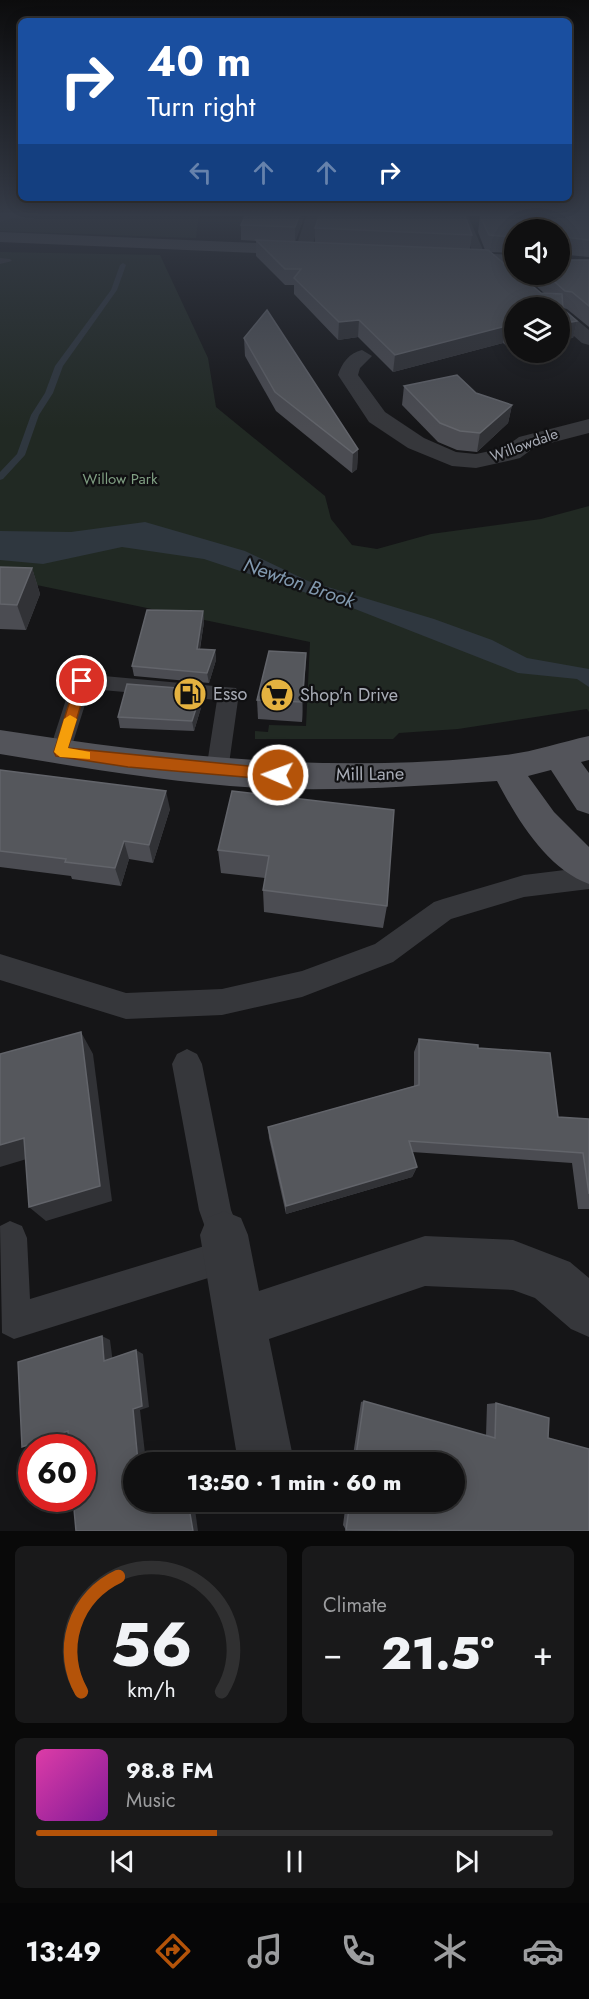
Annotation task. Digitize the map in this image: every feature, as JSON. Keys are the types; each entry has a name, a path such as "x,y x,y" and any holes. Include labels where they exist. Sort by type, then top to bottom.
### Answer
{"main road":[{"name":"Mill Lane","path":"0,742 60,752 259,775 428,773 506,768 574,752"},
{"path":"574,752 589,800"},
{"path":"506,768 535,815 555,838 589,868"}],"street":[{"path":"570,323 589,339"},
{"name":"Willowdale","path":"362,356 351,366 340,370 377,417 417,443 452,459 476,461 512,453 527,442 589,426"},
{"path":"226,1246 264,1452"},
{"path":"240,1323 425,1262 513,1265 552,1280 589,1311"}],"lane":[{"path":"60,752 82,681 229,693 217,771"},
{"path":"0,967 126,1006 222,1002 302,984 384,953 442,910 524,886 589,878"},
{"path":"10,1238 14,1321 226,1246 215,1210 188,1064"}],"green space":[{"name":"Willow Park","path":"0,285 174,285 208,358 216,407 325,496 331,519 352,545 377,549 431,534 541,519 589,506 589,712 587,709 458,729 399,733 393,739 255,739 255,731 268,732 269,725 306,726 310,642 27,583 0,581"}],"water":[{"name":"Newton Brook","path":"145,522 245,551 308,581 434,619 492,640 527,658 589,669 589,687 577,679 518,673 355,609 204,559 122,547 43,564 0,560 0,531 71,532"}],"building":[{"path":"302,285 532,285 541,293 562,294 562,297 504,297 504,327 395,355 359,320 339,322"},
{"path":"559,285 589,285 589,306 572,292 565,291"},
{"path":"267,310 358,449 353,453 275,392 244,338"},
{"path":"570,315 577,321 570,322"},
{"path":"457,375 476,393 512,405 480,433 460,431 440,423 404,386"},
{"path":"0,567 32,568 17,605 0,604"},
{"path":"147,610 203,611 197,649 215,650 207,673 132,666"},
{"path":"269,651 306,653 302,702 257,700"},
{"path":"127,684 202,690 192,721 118,717"},
{"path":"0,770 166,791 149,845 124,841 115,868 65,862 66,859 0,851"},
{"path":"232,791 394,810 387,906 263,890 269,856 218,850"},
{"path":"81,1032 100,1186 29,1207 24,1138 0,1145 0,1054"},
{"path":"419,1039 478,1045 478,1048 550,1053 558,1117 589,1119 589,1194 583,1153 409,1141 417,1167 286,1206 268,1127 419,1085"},
{"path":"102,1336 104,1361 136,1350 142,1406 133,1409 137,1452 123,1452 123,1512 190,1512 193,1531 76,1531 74,1512 96,1512 96,1434 68,1434 68,1431 59,1434 21,1434 18,1362"},
{"path":"364,1401 495,1438 496,1403 549,1418 548,1438 589,1449 589,1531 346,1530 349,1512 465,1512 465,1452 356,1452"}],"waterway":[{"path":"0,477 21,455 35,415 49,393 59,366 116,285"}],"slow traffic":[{"path":"70,719 60,752 85,756"}],"place":[{"name":"Esso","path":"190,694"},
{"name":"Shop'n Drive","path":"277,695"}],"route":[{"path":"82,681 60,752 105,759 278,775"}]}
